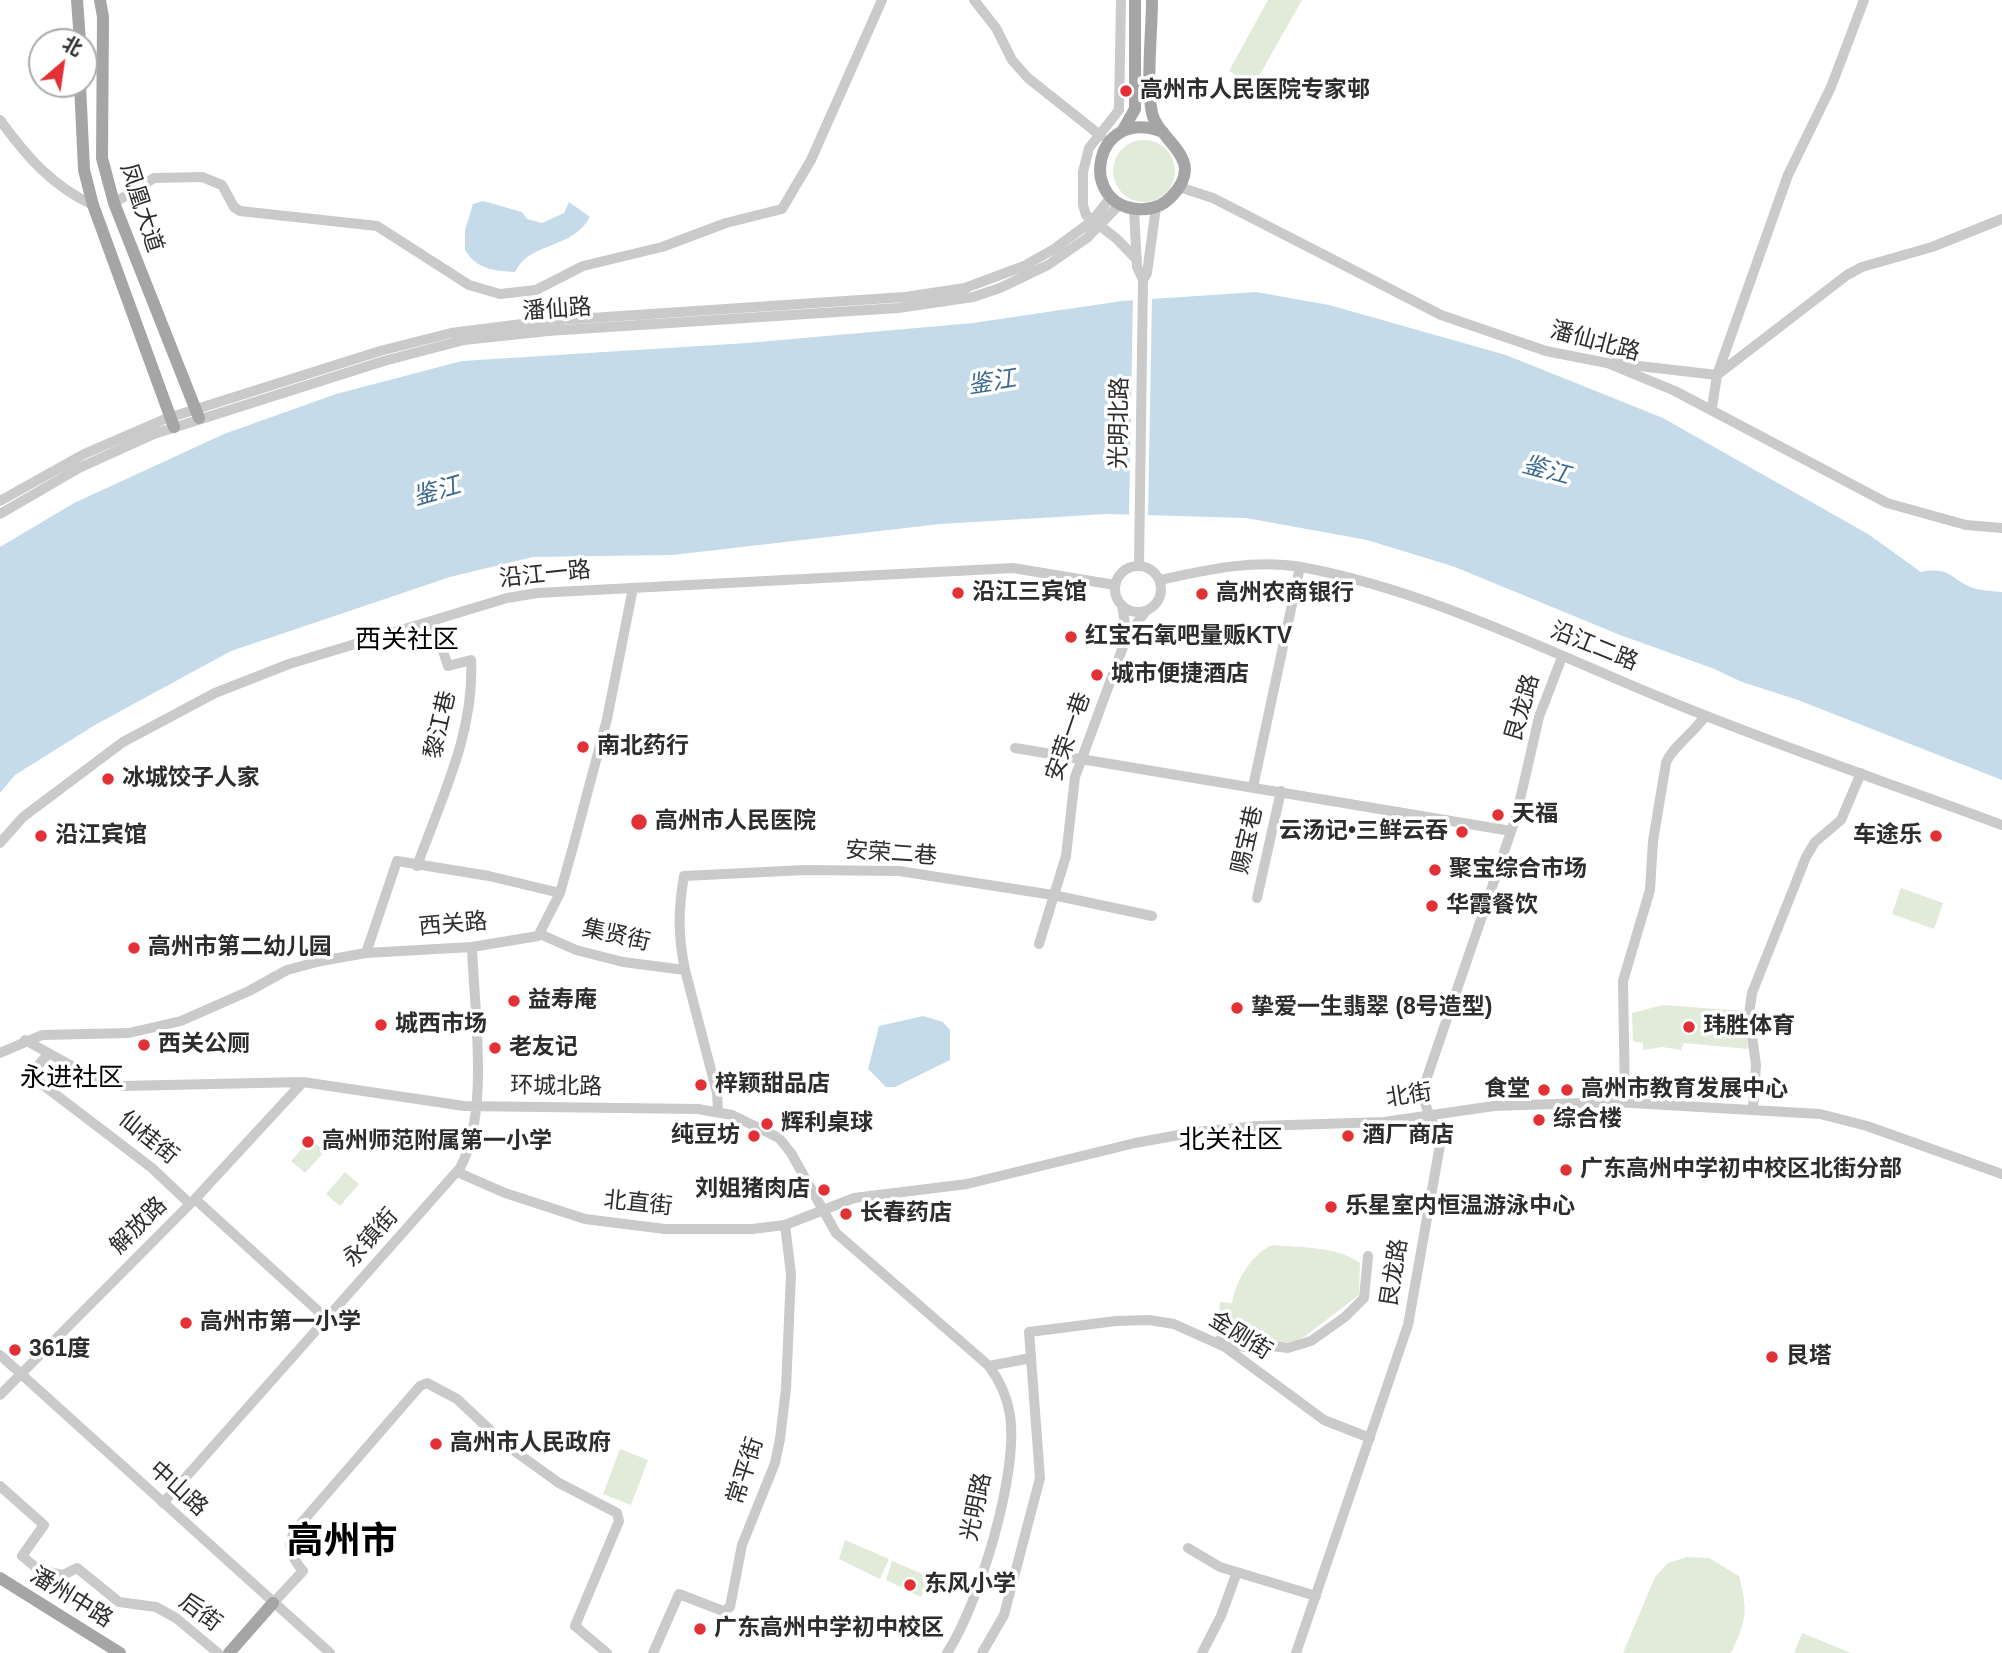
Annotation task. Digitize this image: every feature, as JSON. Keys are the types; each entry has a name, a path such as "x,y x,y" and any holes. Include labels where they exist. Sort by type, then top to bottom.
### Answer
{"main road":[{"path":"76,0 79,28"},
{"name":"凤凰大道","path":"100,0 103,17 103,158 114,203 197,413"},
{"path":"1123,130 1135,108 1135,0"},
{"path":"1152,0 1151,111 1182,157 1182,177 1179,187 1165,202 1156,207 1134,209 1115,200 1100,175 1103,138 1123,130 1150,127 1163,132"},
{"name":"凤凰大道","path":"81,98 83,159 93,205 172,422"},
{"name":"潘州中路","path":"0,1578 120,1653"},
{"path":"229,1653 273,1603"}],"street":[{"path":"114,203 154,178 211,178 222,185 234,207 240,211 366,223 387,231 468,285 500,293 536,290 583,267 662,247 768,210 782,209 816,149 882,0"},
{"path":"974,0 996,28 1012,60 1028,78 1103,138"},
{"path":"1121,0 1119,110 1103,138 1089,148 1083,172 1083,205 1095,224 1117,239 1137,260"},
{"path":"1712,408 1717,375 1788,175 1831,87 1864,0"},
{"path":"0,120 38,168 74,196 93,205"},
{"name":"潘仙北路","path":"1179,187 1213,198 1441,315 1546,351 1607,363 1712,408 1887,503 1966,525 2002,528"},
{"name":"潘仙路","path":"0,501 85,454 197,413 464,340 548,331 948,303 1021,279 1073,249 1115,200"},
{"name":"光明北路","path":"1143,280 1147,273 1156,207"},
{"name":"光明北路","path":"1134,209 1137,260 1143,280 1139,566"},
{"path":"1607,363 1622,362 1717,375 1847,275 1862,267 1932,247 2002,219"},
{"name":"潘仙路","path":"0,514 79,468 172,422"},
{"name":"沿江二路","path":"1160,580 1242,564 1300,567 1409,597 1705,716 2002,825"},
{"path":"1139,566 1152,570 1160,580 1158,602 1146,611 1127,636 1122,606 1115,586 1121,573 1139,566"},
{"path":"1253,787 1300,567"},
{"name":"沿江一路","path":"0,843 23,817 123,742 215,693 289,664 486,603 537,593 1013,568 1115,586"},
{"path":"540,934 559,893 607,719 633,588"},
{"path":"1122,606 1133,612 1146,611"},
{"name":"黎江巷","path":"416,866 454,765 471,702 471,660 448,666 433,621"},
{"name":"安荣一巷","path":"1039,944 1066,856 1071,794 1127,636"},
{"name":"艮龙路","path":"1296,1653 1399,1356 1413,1300 1439,1153 1437,1129 1428,1114 1423,1094 1426,1079 1511,831 1541,710 1562,657"},
{"path":"1625,1102 1623,981 1650,890 1653,841 1666,763 1670,753 1685,741 1705,716"},
{"path":"1015,748 1511,831"},
{"path":"1753,1108 1756,1065 1749,1014 1752,993 1806,857 1815,842 1841,820 1861,773"},
{"name":"赐宝巷","path":"1257,898 1281,791"},
{"path":"366,953 398,861 489,876 559,893"},
{"name":"安荣二巷","path":"684,876 804,870 899,871 1053,895"},
{"name":"集贤街","path":"684,876 678,911 678,938 717,1093 718,1111"},
{"path":"1053,895 1152,916"},
{"name":"西关路","path":"0,1053 25,1040 62,1033 128,1033 181,1021 249,991 287,970 366,953 472,947 540,934"},
{"name":"集贤街","path":"540,934 576,950 623,962 685,970"},
{"name":"永镇街","path":"163,1503 457,1172 468,1152 478,1106 472,947"},
{"name":"环城北路","path":"25,1040 90,1076 122,1086 303,1082 478,1106 718,1111 749,1121 785,1143 821,1210 844,1241 989,1366"},
{"name":"仙桂街","path":"48,1054 30,1075 193,1201 327,1319"},
{"name":"解放路","path":"0,1395 193,1201 303,1082"},
{"name":"北街","path":"821,1210 854,1198 967,1184 1135,1143 1195,1132 1258,1126 1384,1122 1494,1105 1625,1102 1820,1114 1847,1120 2002,1174"},
{"name":"北直街","path":"457,1172 561,1213 609,1224 682,1230 752,1229 785,1225 821,1210"},
{"name":"常平街","path":"653,1653 678,1594 723,1611 730,1607 742,1545 775,1464 786,1389 790,1279 785,1225"},
{"path":"1216,1341 1226,1340 1253,1349 1262,1345 1294,1348 1311,1341 1345,1317 1364,1298 1368,1256"},
{"name":"金刚街","path":"1031,1358 1029,1332 1116,1321 1149,1320 1174,1324 1216,1341 1324,1420 1370,1438"},
{"name":"中山路","path":"0,1355 330,1653"},
{"path":"982,1653 1005,1613 1040,1478 1031,1358 989,1366"},
{"name":"光明路","path":"947,1653 971,1610 982,1578 1010,1448 1009,1406 1005,1393 989,1366"},
{"path":"273,1603 303,1571 290,1548 296,1530 420,1386 427,1383 449,1392 506,1445 559,1483 619,1515 575,1627 607,1653"},
{"name":"后街","path":"0,1486 44,1525 22,1556 34,1567 63,1575 77,1568 119,1602 156,1608 176,1618 218,1653"},
{"path":"1188,1548 1220,1567 1316,1596"},
{"path":"1202,1653 1221,1616 1237,1572"}],"green space":[{"path":"1268,0 1302,0 1254,85 1229,71"},
{"path":"1144,140 1156,142 1166,149 1173,159 1173,183 1166,193 1156,200 1144,202 1132,200 1122,193 1115,183 1113,171 1115,159 1122,149 1132,142"},
{"path":"1901,888 1943,903 1934,929 1892,914"},
{"name":"玮胜体育","path":"1663,1005 1745,1011 1748,1049 1684,1043 1681,1050 1662,1047 1643,1050 1643,1043 1633,1041 1632,1013"},
{"path":"310,1139 325,1151 305,1173 291,1161"},
{"path":"345,1172 359,1184 340,1206 326,1194"},
{"path":"1273,1245 1318,1249 1351,1257 1360,1263 1359,1295 1294,1342 1245,1346 1218,1328 1220,1302 1232,1303 1246,1269 1258,1254"},
{"path":"620,1449 648,1460 631,1505 603,1494"},
{"path":"845,1540 889,1559 880,1579 839,1559"},
{"path":"1687,1557 1709,1558 1739,1576 1745,1607 1743,1623 1731,1653 1623,1653 1655,1577 1668,1563"},
{"path":"892,1561 930,1577 921,1597 886,1580"},
{"path":"1802,1633 1851,1653 1794,1653"}],"water":[{"path":"483,201 522,212 527,219 542,223 564,213 569,202 590,217 573,235 531,255 515,272 500,271 480,265 465,250 465,230 473,204"},
{"name":"鉴江","path":"1256,292 1329,305 1506,355 1663,418 1868,534 1921,572 1945,572 1973,588 2002,592 2002,780 1798,700 1742,682 1712,668 1620,635 1455,567 1367,540 1246,518 1107,514 940,524 673,555 533,557 450,577 231,651 95,725 15,775 0,793 0,547 74,503 224,434 336,394 462,361 747,343 973,323 1122,301"},
{"path":"923,1016 943,1022 950,1030 950,1060 895,1087 886,1087 868,1069 879,1026"}],"pier":[{"path":"1152,295 1148,519 1129,519 1133,296"}],"place":[{"name":"高州市人民医院专家邨","path":"1126,91"},
{"name":"沿江三宾馆","path":"958,593"},
{"name":"高州农商银行","path":"1202,594"},
{"name":"红宝石氧吧量贩KTV","path":"1071,637"},
{"name":"城市便捷酒店","path":"1097,675"},
{"name":"南北药行","path":"583,747"},
{"name":"冰城饺子人家","path":"108,779"},
{"name":"天福","path":"1498,815"},
{"name":"高州市人民医院","path":"639,822"},
{"name":"云汤记•三鲜云吞","path":"1462,832"},
{"name":"沿江宾馆","path":"41,836"},
{"name":"车途乐","path":"1936,836"},
{"name":"聚宝综合市场","path":"1435,870"},
{"name":"华霞餐饮","path":"1432,906"},
{"name":"高州市第二幼儿园","path":"134,948"},
{"name":"益寿庵","path":"514,1001"},
{"name":"挚爱一生翡翠 (8号造型)","path":"1237,1008"},
{"name":"城西市场","path":"381,1025"},
{"name":"玮胜体育","path":"1689,1027"},
{"name":"西关公厕","path":"144,1045"},
{"name":"老友记","path":"495,1048"},
{"name":"梓颖甜品店","path":"701,1085"},
{"name":"食堂","path":"1544,1090"},
{"name":"高州市教育发展中心","path":"1567,1090"},
{"name":"综合楼","path":"1539,1120"},
{"name":"辉利桌球","path":"767,1124"},
{"name":"纯豆坊","path":"754,1136"},
{"name":"酒厂商店","path":"1348,1136"},
{"name":"高州师范附属第一小学","path":"308,1142"},
{"name":"广东高州中学初中校区北街分部","path":"1566,1170"},
{"name":"刘姐猪肉店","path":"824,1190"},
{"name":"乐星室内恒温游泳中心","path":"1331,1207"},
{"name":"长春药店","path":"846,1214"},
{"name":"高州市第一小学","path":"186,1323"},
{"name":"361度","path":"15,1350"},
{"name":"艮塔","path":"1772,1357"},
{"name":"高州市人民政府","path":"436,1444"},
{"name":"东风小学","path":"910,1585"},
{"name":"广东高州中学初中校区","path":"700,1629"}],"district":[{"name":"西关社区","path":"407,641"},
{"name":"永进社区","path":"72,1079"},
{"name":"北关社区","path":"1231,1141"},
{"name":"高州市","path":"342,1543"}]}
